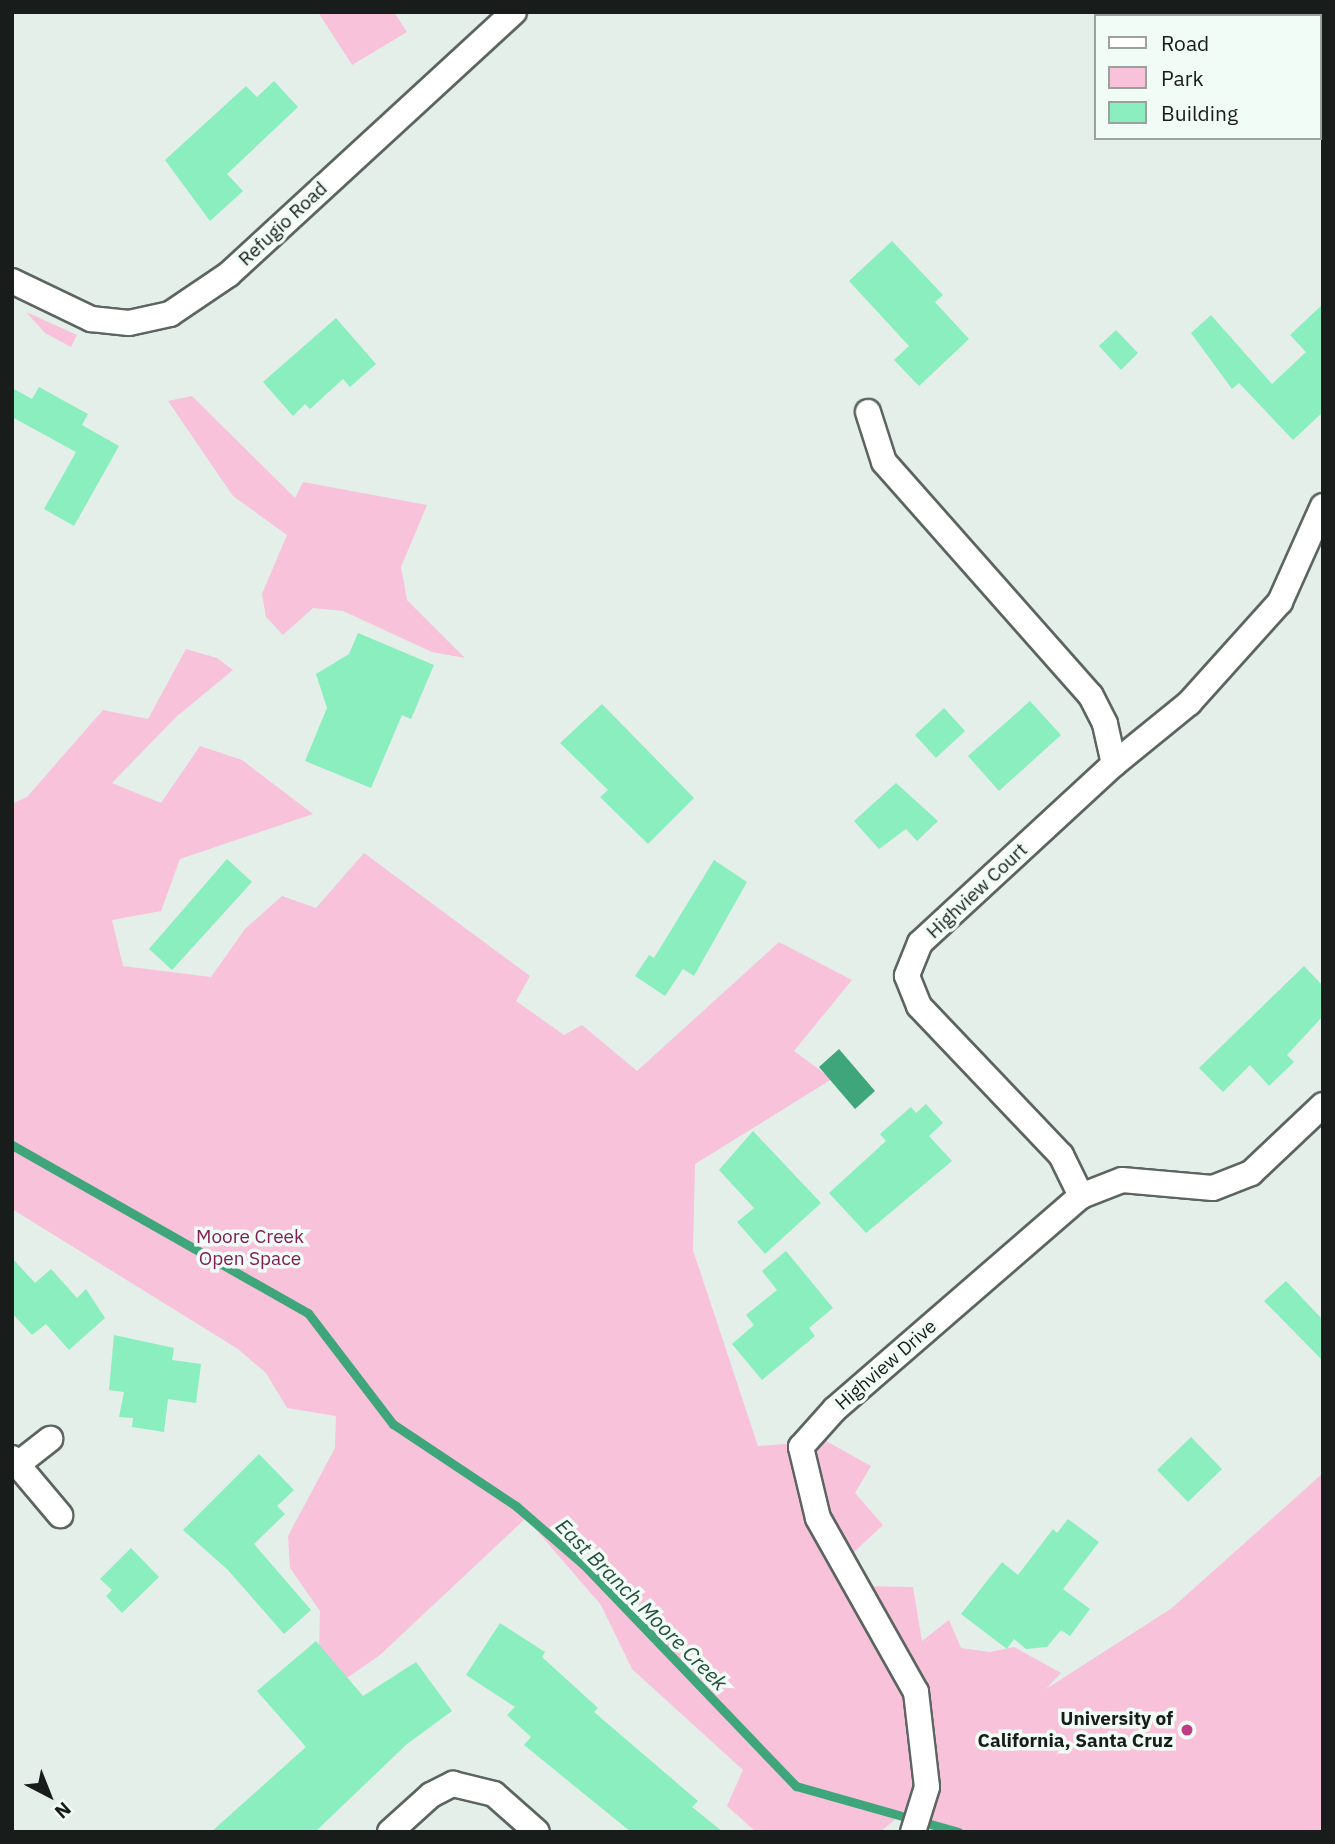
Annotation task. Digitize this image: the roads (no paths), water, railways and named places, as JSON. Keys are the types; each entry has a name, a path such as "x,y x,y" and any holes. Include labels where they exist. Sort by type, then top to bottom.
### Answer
{"street":[{"name":"Refugio Road","path":"12,281 91,319 129,323 170,314 229,274 514,12"},
{"path":"868,412 884,461 1091,696 1114,764"},
{"name":"Highview Court","path":"1081,1196 1061,1155 919,1006 907,976 920,943 1114,764 1189,703 1280,602 1323,506"},
{"name":"Highview Drive","path":"914,1831 926,1787 916,1692 818,1518 801,1447 835,1409 1081,1196 1122,1180 1213,1188 1251,1173 1323,1105"},
{"path":"50,1439 15,1461 60,1515"},
{"path":"390,1832 431,1795 453,1784 494,1794 537,1832"}],"waterway":[{"name":"East Branch Moore Creek","path":"12,1145 308,1313 393,1424 516,1506 583,1564 796,1786 959,1832"}],"place":[{"name":"University of California, Santa Cruz","path":"1187,1730"}],"park label":[{"name":"Moore Creek Open Space","path":"250,1248"}]}
